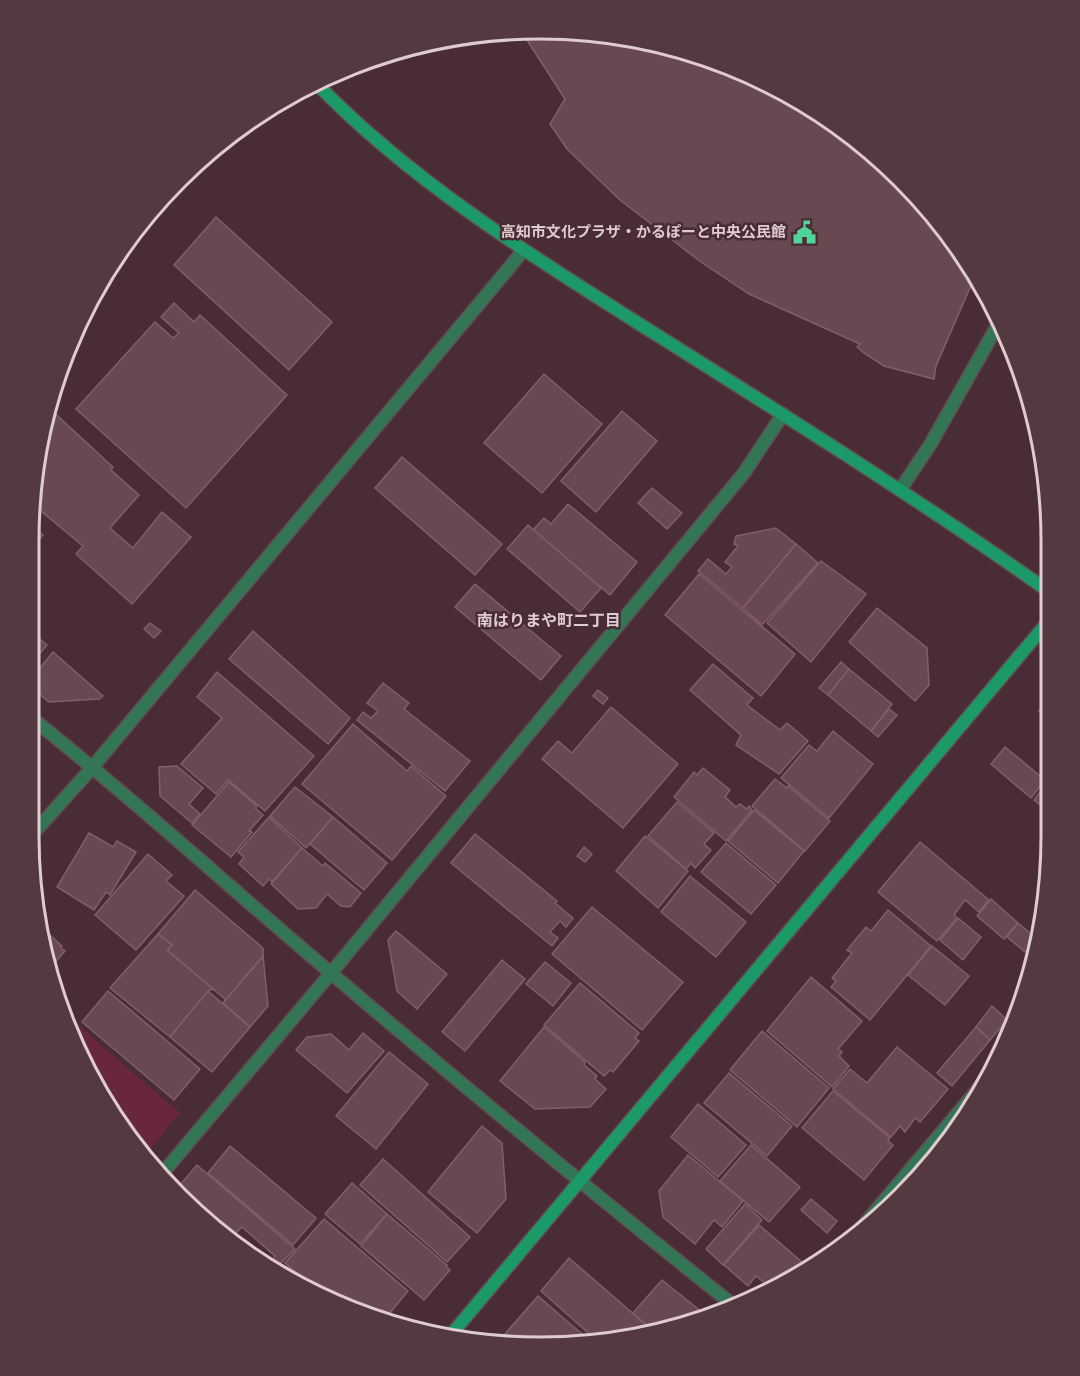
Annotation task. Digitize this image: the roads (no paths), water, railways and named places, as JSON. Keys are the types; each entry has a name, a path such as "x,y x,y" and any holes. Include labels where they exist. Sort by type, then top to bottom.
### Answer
{"street":[{"path":"322,89 416,173 523,251 783,414 968,534 1041,586"},
{"path":"39,827 92,769 523,251"},
{"path":"900,490 930,446 995,332"},
{"path":"166,1169 331,973 744,473 783,414"},
{"path":"455,1329 1041,630"},
{"path":"39,725 579,1181 728,1301"},
{"path":"885,1198 958,1113"}],"place":[{"name":"高知市文化プラザ・かるぽーと中央公民館","path":"804,232"}],"district":[{"name":"南はりまや町二丁目","path":"549,620"}]}
